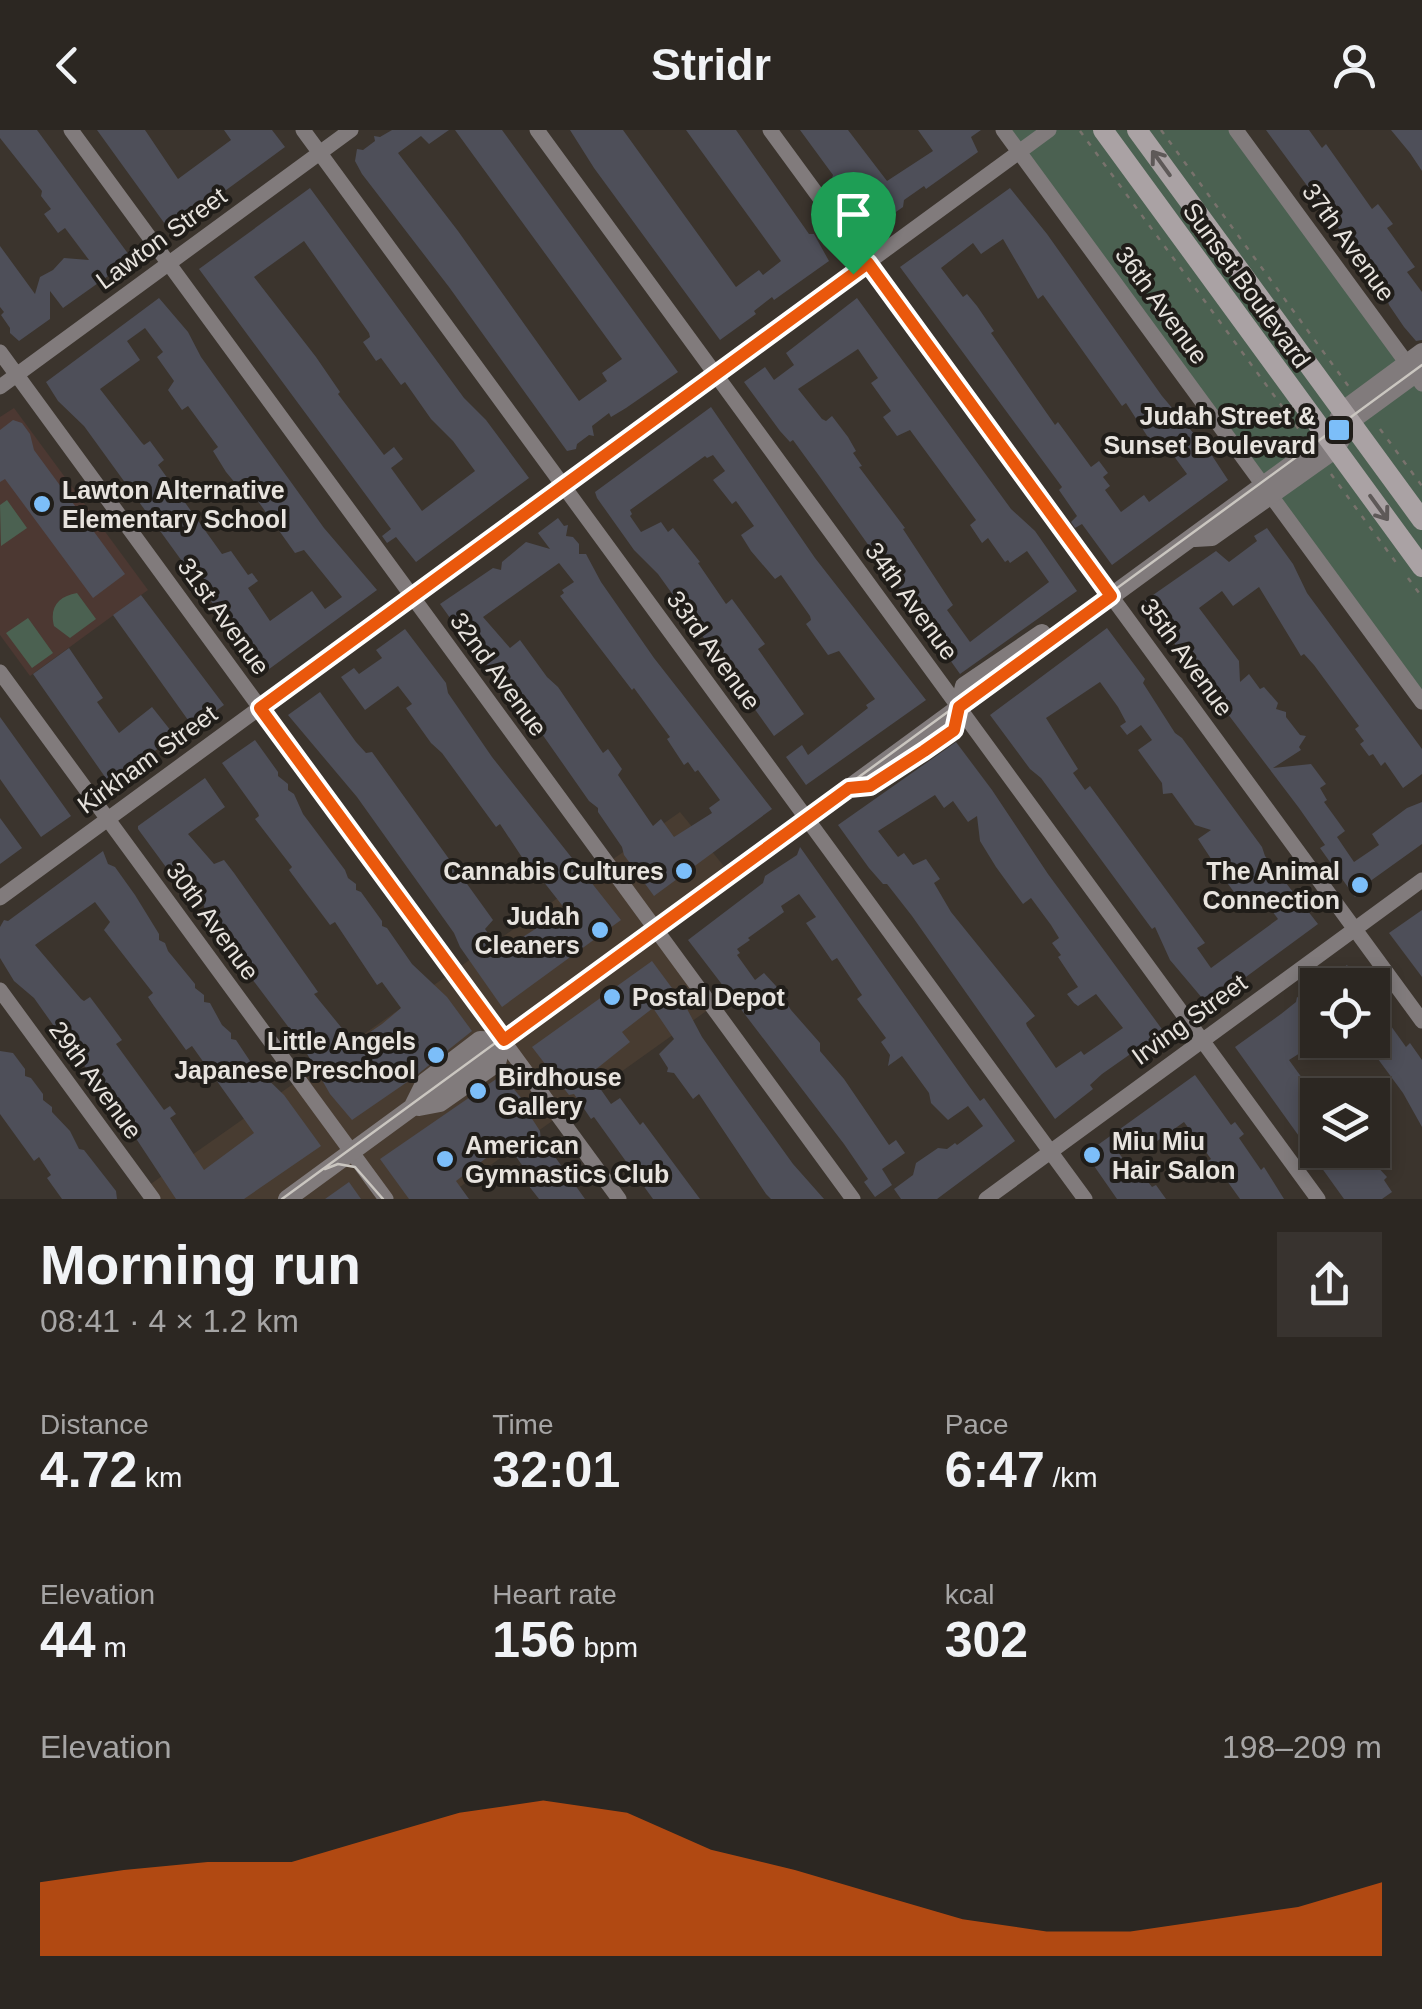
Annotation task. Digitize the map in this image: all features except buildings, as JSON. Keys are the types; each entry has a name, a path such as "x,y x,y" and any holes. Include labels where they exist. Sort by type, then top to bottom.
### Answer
{"main road":[{"name":"Sunset Boulevard","path":"1103,130 1330,451 1422,567"},
{"name":"Sunset Boulevard","path":"1136,130 1348,408 1422,520"}],"street":[{"name":"32nd Avenue","path":"71,130 852,1199"},
{"name":"33rd Avenue","path":"304,130 1085,1199"},
{"name":"Lawton Street","path":"0,386 351,130"},
{"name":"34th Avenue","path":"537,130 1318,1199"},
{"name":"35th Avenue","path":"770,130 1422,1021"},
{"name":"36th Avenue","path":"1004,130 1422,702"},
{"name":"Kirkham Street","path":"0,898 1050,130"},
{"name":"37th Avenue","path":"1236,130 1417,368"},
{"name":"31st Avenue","path":"0,352 620,1199"},
{"path":"287,1199 1191,538 1330,451 1348,408 1417,368"},
{"name":"30th Avenue","path":"0,672 386,1199"},
{"name":"Irving Street","path":"986,1199 1422,880"},
{"name":"29th Avenue","path":"0,990 152,1199"}],"path":[{"path":"1161,130 1348,408"},
{"path":"1080,131 1300,431"},
{"path":"1380,428 1422,486"},
{"path":"1330,451 1422,597"}],"shaded area":[{"name":"Lawton Alternative Elementary School","path":"14,408 148,590 30,676 0,635 0,417"},
{"path":"680,812 731,875 656,930 712,1007 443,1199 153,1199 145,1188"}],"green space":[{"path":"1004,130 1236,130 1422,384 1422,702"},
{"path":"7,500 27,528 1,546 0,505"},
{"path":"77,593 96,619 70,638 54,626 53,613 60,600"},
{"path":"28,618 53,653 32,668 6,633"}],"tram line":[{"path":"282,1199 1422,365"},
{"path":"325,1169 338,1164 355,1167 383,1199"}],"place":[{"name":"Judah Street & Sunset Boulevard","path":"1339,430"},
{"name":"Lawton Alternative Elementary School","path":"42,504"},
{"name":"Cannabis Cultures","path":"684,871"},
{"name":"The Animal Connection","path":"1360,885"},
{"name":"Judah Cleaners","path":"600,930"},
{"name":"Postal Depot","path":"612,997"},
{"name":"Little Angels Japanese Preschool","path":"436,1055"},
{"name":"Birdhouse Gallery","path":"478,1091"},
{"name":"Miu Miu Hair Salon","path":"1092,1155"},
{"name":"American Gymnastics Club","path":"445,1159"}],"route":[{"path":"868,263 1111,596 959,707 954,730 870,786 849,788 504,1040 260,708 853,274 868,263"}]}
